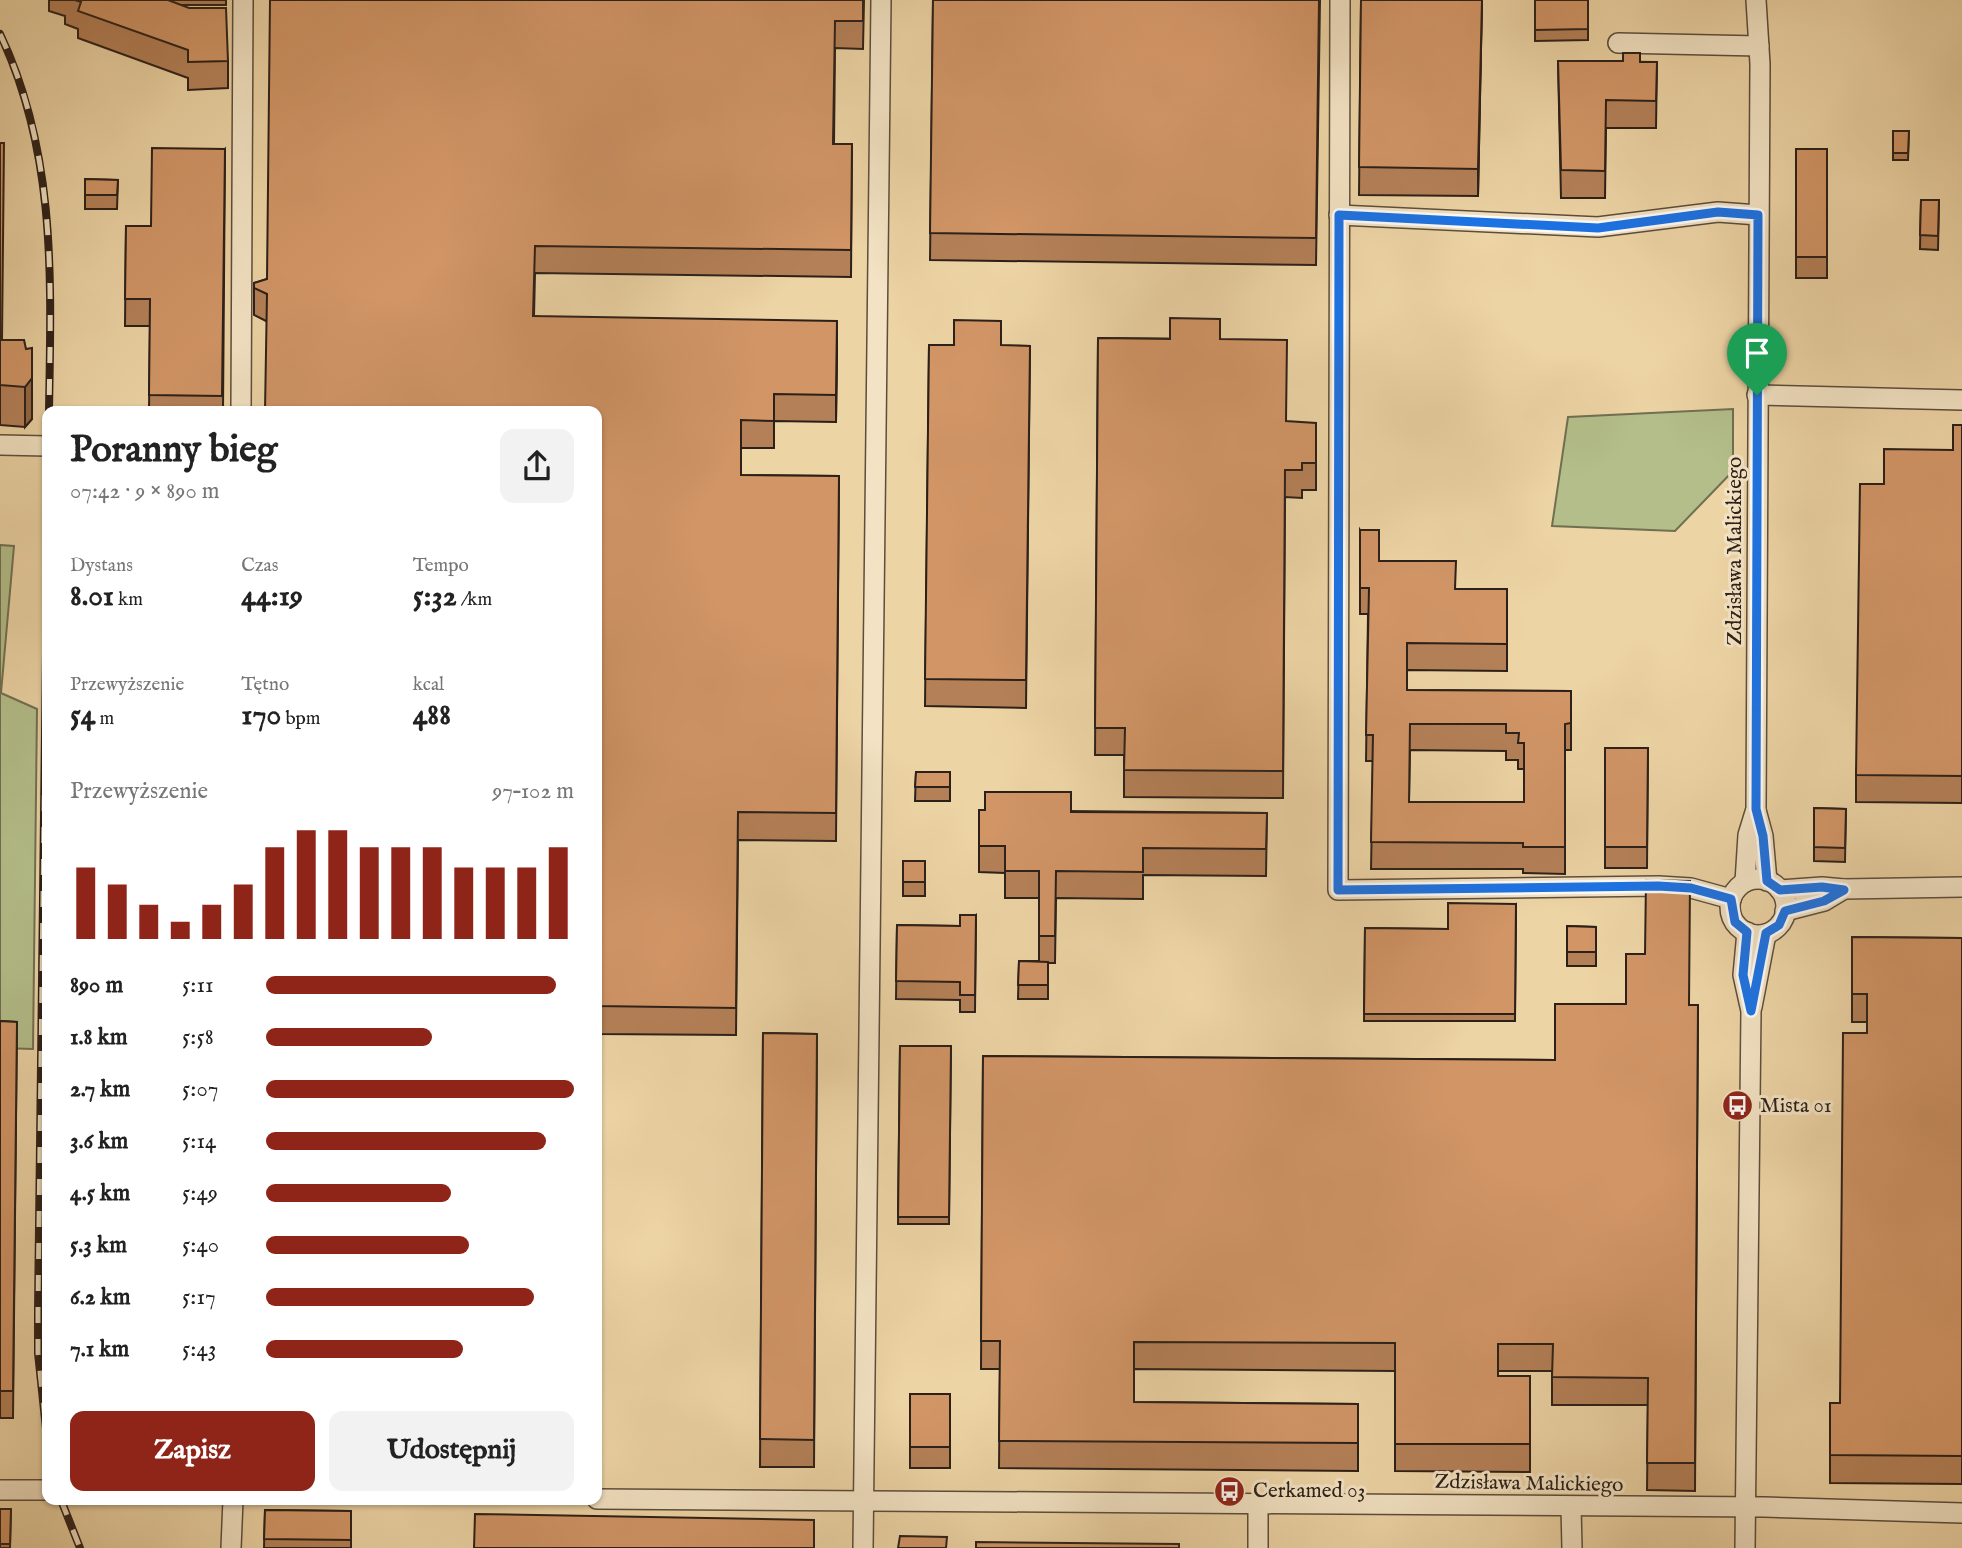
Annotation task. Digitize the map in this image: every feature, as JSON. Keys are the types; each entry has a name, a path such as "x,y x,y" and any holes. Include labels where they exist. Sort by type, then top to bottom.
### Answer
{"street":[{"path":"242,406 243,0"},
{"path":"863,1548 881,0"},
{"path":"1340,0 1338,890 1658,886 1691,888 1731,899"},
{"name":"Zdzisława Malickiego","path":"1756,0 1759,46 1756,809 1774,885"},
{"path":"1618,43 1759,46"},
{"path":"1339,215 1598,228 1718,212 1758,215"},
{"path":"1757,395 1962,400"},
{"path":"0,445 42,446"},
{"name":"Zdzisława Malickiego","path":"1745,882 1748,835 1756,809"},
{"path":"1774,885 1785,911 1779,925 1756,933 1735,922 1731,899 1745,882 1844,890 1962,887"},
{"path":"1785,911 1824,901 1844,890"},
{"path":"1745,1548 1751,1011 1756,933"},
{"path":"0,1490 42,1490"},
{"name":"Zdzisława Malickiego","path":"602,1499 1258,1503 1962,1513"},
{"path":"1258,1503 1258,1548"},
{"path":"231,1548 233,1505"},
{"path":"1571,1507 1572,1548"}],"green space":[{"path":"1733,409 1733,471 1675,531 1552,526 1568,417"},
{"path":"0,545 14,546 1,693 37,709 33,1049 0,1048"}],"building":[{"path":"75,0 168,0 189,8 226,8 228,61 188,62 188,50 78,11 81,2"},
{"path":"270,0 863,0 863,21 835,21 833,144 852,144 851,250 535,246 533,316 837,321 836,395 774,394 774,421 741,420 741,475 839,476 836,813 738,812 736,1008 602,1006 602,406 265,406 267,294 254,288 254,283 267,279"},
{"path":"933,0 1319,0 1316,238 930,233"},
{"path":"1361,0 1482,0 1478,169 1359,167"},
{"path":"1535,0 1588,0 1588,29 1535,30"},
{"path":"1623,53 1640,53 1640,62 1657,62 1656,101 1606,100 1605,171 1561,170 1558,61 1623,61"},
{"path":"1893,131 1909,131 1908,153 1893,153"},
{"path":"0,143 4,143 2,340 24,340 26,349 32,348 32,378 25,387 0,385"},
{"path":"152,148 225,149 222,396 149,395 150,299 125,299 126,226 151,226"},
{"path":"1796,149 1827,149 1827,257 1796,257"},
{"path":"85,179 118,180 117,195 85,195"},
{"path":"1921,200 1939,200 1938,236 1920,235"},
{"path":"1170,318 1220,319 1220,339 1287,340 1286,421 1316,423 1316,463 1302,463 1302,470 1285,470 1283,771 1124,770 1125,728 1095,728 1098,338 1170,339"},
{"path":"954,320 1001,321 1001,345 1030,346 1026,680 925,679 929,345 954,345"},
{"path":"1953,425 1962,425 1962,776 1856,775 1860,484 1884,484 1884,449 1953,450"},
{"path":"1360,530 1379,530 1379,561 1456,561 1455,589 1507,589 1507,644 1407,643 1407,690 1571,691 1571,723 1565,724 1565,847 1523,847 1523,843 1371,842 1373,735 1366,735 1369,588 1360,588","holes":["1410,724 1506,724 1506,733 1519,733 1518,743 1524,743 1524,802 1409,802"]},
{"path":"1605,748 1648,748 1647,847 1605,847"},
{"path":"916,772 950,772 950,787 915,787"},
{"path":"985,792 1071,792 1071,812 1267,813 1266,849 1143,848 1143,872 1056,871 1055,936 1039,936 1039,871 1005,871 1005,846 979,846 979,810 985,810"},
{"path":"1814,808 1846,809 1845,848 1814,847"},
{"path":"903,861 925,861 925,882 903,882"},
{"path":"1646,880 1690,881 1689,1005 1698,1005 1695,1463 1647,1463 1648,1378 1552,1377 1553,1344 1498,1344 1498,1376 1530,1376 1530,1444 1395,1444 1395,1343 1134,1342 1134,1402 1358,1404 1358,1443 999,1441 1000,1341 981,1341 983,1056 1555,1060 1555,1004 1626,1004 1626,954 1645,954"},
{"path":"1448,903 1516,904 1515,1014 1364,1014 1365,928 1448,929"},
{"path":"960,915 976,915 975,995 960,995 960,982 896,981 897,925 960,926"},
{"path":"1567,926 1596,927 1596,952 1567,952"},
{"path":"1852,937 1962,938 1962,1456 1830,1455 1830,1403 1840,1403 1843,1033 1867,1033 1867,994 1852,994"},
{"path":"1019,961 1048,962 1048,985 1018,985"},
{"path":"0,1021 17,1022 13,1391 0,1391"},
{"path":"763,1033 817,1034 814,1440 760,1439"},
{"path":"900,1046 951,1046 949,1217 898,1217"},
{"path":"910,1394 950,1394 950,1447 910,1447"},
{"path":"0,1509 11,1509 10,1544 0,1544"},
{"path":"265,1510 351,1511 351,1540 264,1539"},
{"path":"475,1514 814,1520 814,1548 474,1548"},
{"path":"900,1536 947,1537 946,1548 898,1548"},
{"path":"976,1542 1179,1544 1179,1548 976,1548"}],"railway":[{"path":"0,34 19,79 41,172 49,267 49,406"},
{"path":"42,982 38,1310 38,1353 42,1391"},
{"path":"63,1505 80,1548"}],"place":[{"name":"Mista 01","path":"1737,1106"},
{"name":"Cerkamed 03","path":"1230,1491"}],"route":[{"path":"1718,212 1758,215 1757,395 1756,809 1763,836 1767,881 1780,890 1822,887 1844,890 1824,901 1785,911 1779,925 1766,933 1760,977 1751,1011 1743,975 1747,932 1735,922 1730,907 1731,899 1705,891 1658,886 1338,890 1339,215 1598,228 1648,219 1718,212"}]}
